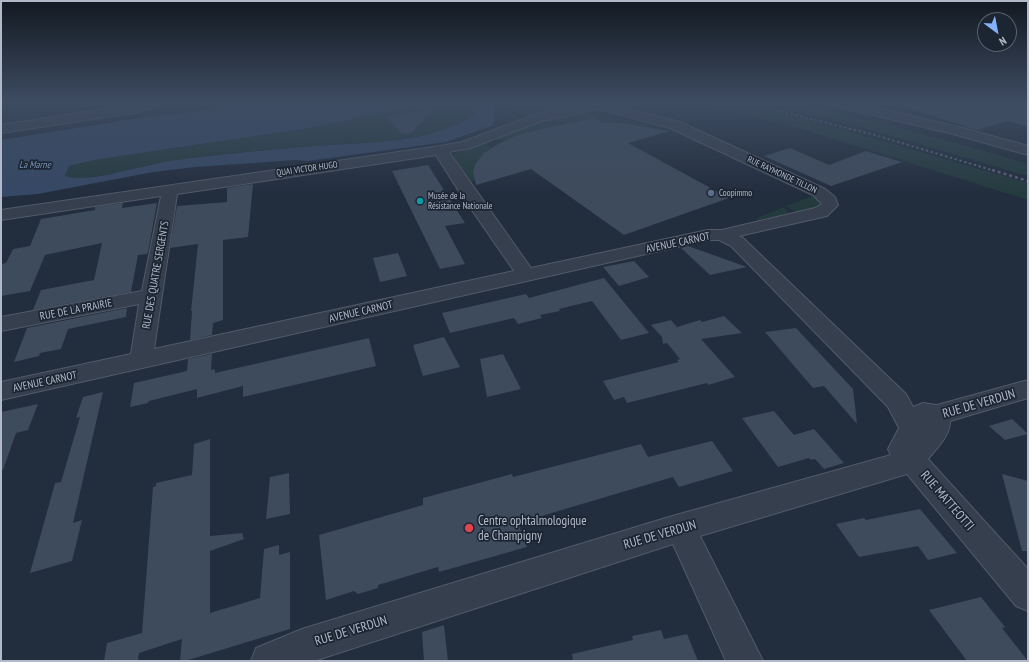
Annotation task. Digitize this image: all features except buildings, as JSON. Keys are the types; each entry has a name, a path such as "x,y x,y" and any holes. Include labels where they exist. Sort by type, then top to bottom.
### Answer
{"street":[{"name":"QUAI VICTOR HUGO","path":"1,215 440,150 465,145 495,134"},
{"name":"RUE RAYMONDE TILLON","path":"694,134 819,192 829,200 830,205 821,212 722,235"},
{"path":"970,134 1002,142 1028,151"},
{"path":"440,150 468,193 526,275"},
{"name":"RUE DES QUATRE SERGENTS","path":"141,361 170,189"},
{"name":"AVENUE CARNOT","path":"1,392 708,235 722,235"},
{"name":"RUE MATTEOTTI","path":"722,235 737,242 897,401 915,412 937,415"},
{"name":"RUE DE LA PRAIRIE","path":"1,324 151,295"},
{"name":"RUE DE VERDUN","path":"269,661 302,647 668,531 681,529 911,461 937,428 937,415 1028,389"},
{"name":"RUE MATTEOTTI","path":"897,401 912,428 902,449 1028,594"},
{"path":"681,529 745,661"}],"green space":[{"path":"270,134 431,134 391,141 209,155 152,164 118,173 76,179 65,177 69,166 100,159"},
{"path":"507,134 524,134 506,140 492,140"},
{"path":"818,134 858,134 1028,183 1028,200"},
{"path":"883,134 921,134 964,145 1028,164 1028,176"},
{"path":"489,141 492,142 488,143 488,145 493,147 484,153 478,161 474,175 475,180 471,182 453,154"},
{"path":"816,195 822,203 817,207 795,212 786,206"},
{"path":"784,207 788,212 787,214 758,220 755,219"}],"water":[{"name":"La Marne","path":"39,134 270,134 100,159 69,166 65,176 87,178 169,161 224,154 385,141 431,134 469,134 446,142 308,161 296,160 195,167 153,172 38,194 1,197 1,140"}],"railway":[{"path":"871,134 995,171"},
{"path":"992,170 1028,181"}],"place":[{"name":"Coopimmo","path":"711,193"},
{"name":"Musée de la Résistance Nationale","path":"420,201"},
{"name":"Centre ophtalmologique de Champigny","path":"469,528"}]}
